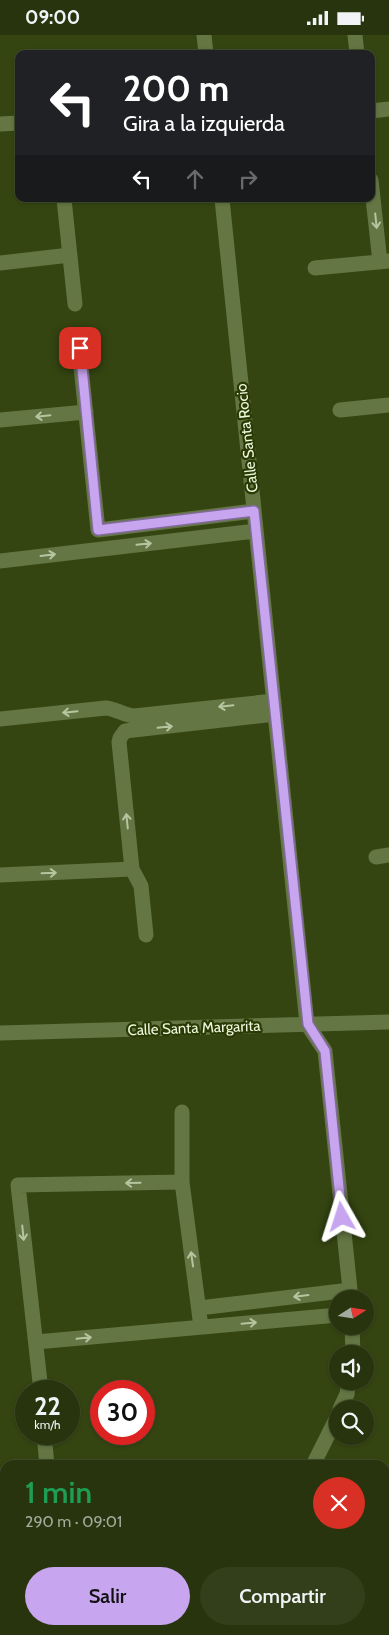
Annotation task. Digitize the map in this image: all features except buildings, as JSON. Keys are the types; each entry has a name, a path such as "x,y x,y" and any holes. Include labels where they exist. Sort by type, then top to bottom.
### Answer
{"street":[{"path":"204,35 206,50"},
{"path":"355,35 357,50"},
{"path":"375,111 389,109"},
{"path":"0,124 15,123"},
{"path":"64,202 75,304"},
{"name":"Calle Santa Rocio","path":"222,202 308,1024 325,1051 350,1290"},
{"path":"315,268 385,262 375,202"},
{"path":"0,263 70,255"},
{"path":"80,348 98,530 254,511"},
{"path":"340,410 389,405"},
{"path":"0,420 86,412"},
{"path":"0,561 256,531"},
{"path":"0,719 106,708 134,716 275,707"},
{"path":"146,935 142,886 132,869 118,742 122,734 125,731 275,707"},
{"path":"0,875 132,869"},
{"name":"Calle Santa Margarita","path":"0,1033 389,1022"},
{"path":"182,1112 182,1182 201,1327"},
{"path":"40,1380 18,1185 182,1182"},
{"path":"199,1308 329,1296"},
{"path":"36,1342 329,1316"},
{"path":"316,1460 329,1433"},
{"path":"45,1445 47,1460"}],"route":[{"path":"80,348 98,530 254,511 308,1024 325,1051 342,1217"}]}
